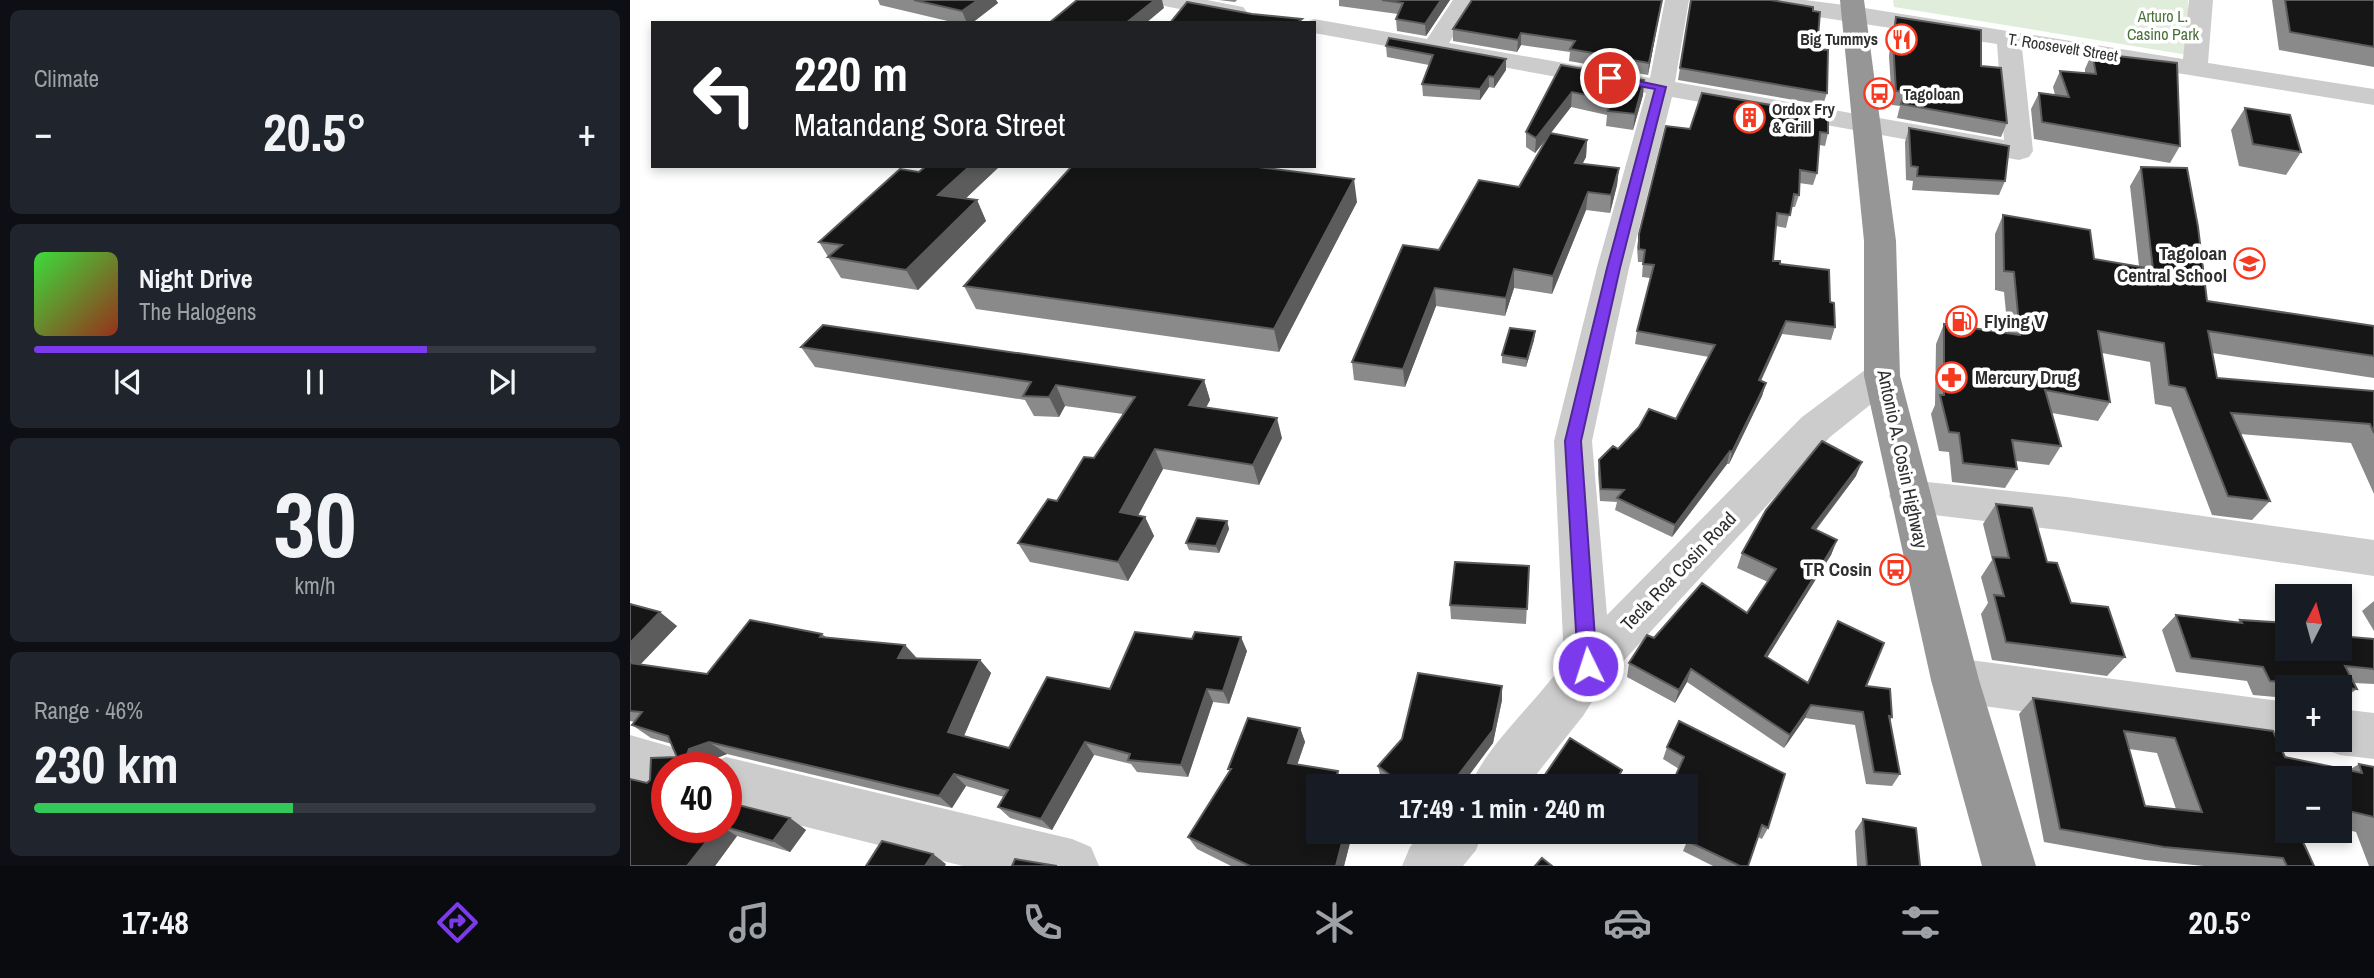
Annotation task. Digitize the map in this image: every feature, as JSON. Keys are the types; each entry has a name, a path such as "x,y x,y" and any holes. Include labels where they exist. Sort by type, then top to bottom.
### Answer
{"highway":[{"name":"Antonio A. Cosin Highway","path":"1852,6 1880,241 1882,376 1955,680 2009,866"}],"street":[{"path":"1168,0 1247,10"},
{"path":"1434,47 1465,0"},
{"path":"1588,666 1573,441 1613,268 1661,87 1677,0"},
{"name":"T. Roosevelt Street","path":"1751,0 1852,6 2009,38 2374,97"},
{"path":"2195,68 2201,0"},
{"path":"1316,26 2019,151 2009,38"},
{"name":"Tecla Roa Cosin Road","path":"1505,774 1566,700 1588,666 1816,428 1882,376"},
{"path":"1909,496 2067,514 2374,558"},
{"path":"1955,680 2275,723"},
{"path":"2352,733 2374,736"},
{"path":"630,759 651,764"},
{"path":"742,786 1072,866"},
{"path":"1429,866 1447,844"}],"green space":[{"name":"Arturo L. Casino Park","path":"1893,0 2188,0 2188,55 1894,7"}],"building":[{"path":"914,0 978,0 962,11"},
{"path":"1077,0 1155,0 1129,21 1051,21"},
{"path":"1382,0 1441,0 1425,24 1396,19 1403,3"},
{"path":"1472,0 1662,0 1649,63 1570,49 1575,41 1521,33 1518,40 1453,29"},
{"path":"1691,0 1771,0 1813,7 1813,11 1820,12 1817,49 1828,50 1827,93 1680,68"},
{"path":"2285,0 2374,0 2374,47 2290,32"},
{"path":"1187,2 1252,14 1302,19 1300,21 1172,21"},
{"path":"1896,17 1981,30 1981,66 2001,68 2007,123 1901,104 1905,92 1896,91 1893,42"},
{"path":"1389,38 1506,59 1494,77 1489,76 1480,89 1422,84 1433,55 1386,46"},
{"path":"2092,53 2177,63 2180,146 2042,122 2039,93 2069,97 2060,71 2096,74"},
{"path":"1561,65 1644,80 1635,114 1608,111 1611,100 1572,92 1536,138 1526,132"},
{"path":"1702,93 1828,115 1828,133 1820,132 1817,173 1800,170 1799,195 1794,194 1790,215 1777,213 1773,261 1829,270 1830,302 1834,303 1835,327 1786,321 1759,380 1766,383 1732,452 1730,451 1675,525 1617,498 1624,490 1601,489 1599,460 1613,446 1618,449 1639,427 1649,409 1676,419 1715,345 1637,331 1654,265 1643,264 1645,250 1639,249 1639,234 1666,126 1690,129"},
{"path":"2245,108 2290,115 2301,152 2253,144"},
{"path":"1909,128 2009,146 2005,181 1917,176 1918,167 1911,166"},
{"path":"1550,133 1587,140 1575,163 1619,168 1611,195 1588,192 1553,276 1514,269 1506,298 1435,288 1403,369 1352,362 1403,245 1439,250 1479,180 1519,187"},
{"path":"2141,167 2187,168 2198,227 2207,301 2374,326 2374,356 2208,331 2217,378 2374,391 2374,433 2370,424 2231,413 2270,501 2228,496 2185,388 2169,385 2164,343 2098,331 2110,402 2045,390 2061,446 2012,440 2017,469 1963,463 1959,433 1949,432 1940,395 1944,395 1944,324 2020,335 2014,272 2004,271 2003,215 2090,230 2094,259 2153,269"},
{"path":"924,168 968,168 938,195 977,200 906,270 828,257 842,245 819,242 900,169 919,172"},
{"path":"1070,168 1266,168 1354,179 1274,329 964,286"},
{"path":"823,325 1204,380 1189,405 1277,418 1253,465 1155,449 1120,512 1145,517 1118,562 1018,543 1048,499 1057,501 1084,457 1094,458 1135,397 1056,385 1049,397 1023,396 1031,382 801,347"},
{"path":"1510,328 1535,331 1527,359 1502,355"},
{"path":"1822,441 1862,462 1812,528 1837,540 1765,656 1808,683 1838,621 1884,643 1866,686 1890,689 1892,717 1889,716 1900,774 1874,772 1863,712 1811,705 1790,735 1691,669 1679,690 1629,663 1647,635 1654,638 1702,583 1747,613 1776,569 1742,553 1766,510"},
{"path":"1996,504 2032,508 2047,562 2057,563 2071,603 2108,607 2125,657 2006,642 1994,595 2004,596 1993,557 2009,558"},
{"path":"1197,518 1227,521 1216,546 1186,543"},
{"path":"1455,562 1529,566 1527,609 1450,605"},
{"path":"630,604 660,612 630,643"},
{"path":"2176,615 2242,623 2240,620 2275,622 2275,662 2352,662 2352,637 2374,639 2374,669 2345,666 2350,675 2275,675 2275,681 2270,681 2263,667 2191,658"},
{"path":"750,620 822,634 820,637 905,645 898,658 980,660 948,732 1009,748 1047,677 1110,689 1135,632 1192,639 1195,632 1241,637 1223,691 1207,689 1181,765 1128,760 1130,754 1085,742 1041,819 998,807 1008,790 954,774 939,796 709,742 689,749 688,752 675,752 668,736 632,725 642,712 630,711 630,663 707,674"},
{"path":"1418,673 1502,686 1493,730 1459,774 1388,774 1378,766 1402,739"},
{"path":"2033,698 2273,731 2275,752 2283,752 2285,757 2328,766 2275,766 2275,843 2303,843 2314,866 2287,866 2283,858 2164,847 2060,829","holes":["2124,731 2175,738 2202,812 2145,806"]},
{"path":"1248,718 1300,728 1288,763 1338,771 1337,774 1306,774 1306,844 1342,844 1336,866 1250,866 1188,837 1231,769 1228,769"},
{"path":"1679,721 1785,774 1768,828 1762,825 1748,866 1740,866 1693,844 1698,844 1698,774 1676,774 1684,757 1667,747"},
{"path":"1570,738 1622,770 1620,774 1545,774"},
{"path":"651,758 651,843 705,843 687,866 630,866 630,779 647,783 650,780"},
{"path":"2359,764 2374,767 2374,817 2352,812 2352,771 2362,773"},
{"path":"742,806 790,818 773,841 742,832"},
{"path":"1863,819 1916,828 1920,866 1867,866"},
{"path":"882,841 933,854 925,866 866,866"},
{"path":"1542,858 1552,866 1535,866"},
{"path":"1015,859 1057,866 1012,866"}],"place":[{"name":"Big Tummys","path":"1901,39"},
{"name":"Tagoloan","path":"1880,94"},
{"name":"Ordox Fry & Grill","path":"1749,118"},
{"name":"Tagoloan Central School","path":"2250,264"},
{"name":"Flying V","path":"1961,321"},
{"name":"Mercury Drug","path":"1952,377"},
{"name":"TR Cosin","path":"1895,569"}],"route":[{"path":"1588,666 1573,474 1573,441 1613,268 1661,87 1610,78"}]}
